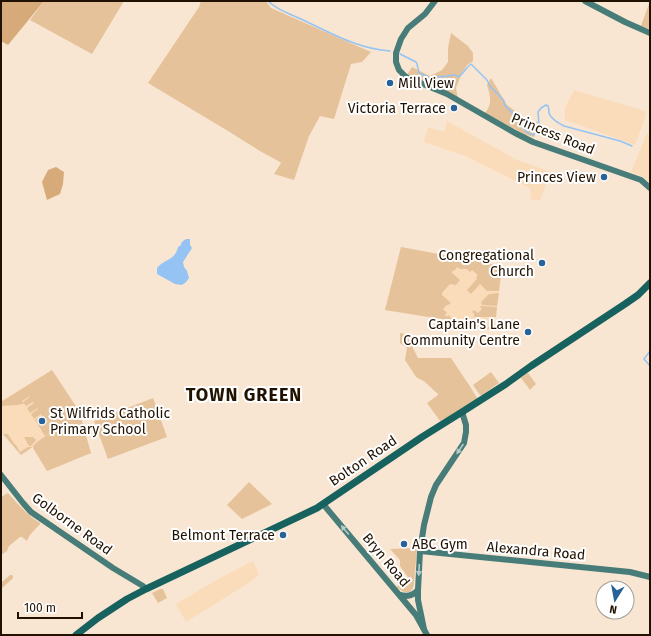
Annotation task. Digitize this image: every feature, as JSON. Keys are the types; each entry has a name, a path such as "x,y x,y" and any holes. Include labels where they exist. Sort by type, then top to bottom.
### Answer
{"main road":[{"name":"Bolton Road","path":"76,635 98,618 146,589 323,504 625,304 638,295 650,283"}],"street":[{"name":"Princess Road","path":"435,1 425,14 408,28 400,38 396,53 396,62 399,70 406,77 446,94 533,142 640,180 650,188"},
{"path":"585,1 611,15 650,32"},
{"path":"424,628 418,600 418,590 420,552 424,525 431,496 436,485 464,443 466,425 462,412"},
{"name":"Golborne Road","path":"1,475 32,512 113,568 138,582 146,589"},
{"name":"Bryn Road","path":"323,504 416,615 427,635"},
{"name":"Alexandra Road","path":"420,552 630,572 650,576"},
{"name":"Golborne Road","path":"138,582 156,584"},
{"path":"400,595 405,597 415,593 418,590"}],"shaded area":[{"path":"1,1 44,1 8,45 1,41"},
{"path":"44,1 124,1 92,54 30,20"},
{"path":"201,1 266,1 271,8 371,52 362,62 351,64 334,119 320,116 309,136 294,180 274,174 281,163 280,162 148,83 199,7"},
{"path":"650,1 650,29 641,26"},
{"path":"451,33 468,46 473,53 473,61 467,65 456,88 458,98 407,75 412,67 430,76 442,70 448,62 448,48"},
{"path":"491,78 507,105 515,111 524,124 528,127 534,125 536,121 538,123 534,137 526,135 485,113 488,110 490,103 487,85"},
{"path":"574,90 645,111 646,115 635,145 565,120 565,108"},
{"path":"447,121 517,160 551,172 540,200 531,200 530,188 465,156 424,142 428,127 444,132"},
{"path":"647,133 650,136 650,183 643,177 631,172"},
{"path":"56,167 64,172 63,184 60,194 47,200 42,182 48,170"},
{"path":"401,247 502,266 494,330 473,327 441,319 385,310"},
{"path":"401,247 502,266 499,291 487,291 480,284 471,294 467,290 477,279 476,277 478,275 472,270 470,272 467,269 460,269 457,267 451,272 460,280 456,285 450,284 442,293 442,295 451,303 443,309 447,313 445,315 447,317 448,315 457,322 465,322 464,325 441,319 385,310"},
{"path":"499,293 497,306 482,305 481,302 489,294"},
{"path":"480,307 497,307 496,317 474,317 472,312 474,310 478,313 482,309"},
{"path":"474,322 475,326 492,327 492,322 495,322 494,330 472,327"},
{"path":"400,333 406,334 418,358 451,358 479,401 440,421 427,403 438,394 425,382 416,377 405,360 407,348 400,343"},
{"name":"St Wilfrids Catholic Primary School","path":"52,370 79,411 91,453 47,471 33,447 21,455 1,432 1,401"},
{"name":"St Wilfrids Catholic Primary School","path":"52,370 79,411 91,453 47,471 33,448 34,446 21,455 3,434 8,434 20,452 28,447 32,447 53,431 45,436 35,420 42,415 41,414 34,419 31,414 38,408 30,413 27,408 34,403 33,402 26,406 23,402 30,396 22,401 24,404 1,406 1,402"},
{"path":"491,372 499,383 480,395 473,385"},
{"path":"528,373 536,384 530,390 521,378"},
{"path":"153,398 167,437 108,459 94,421"},
{"path":"24,437 33,437 36,440 31,446 29,446"},
{"path":"249,482 272,504 242,519 227,505"},
{"path":"8,493 40,524 27,541 20,537 9,546 7,551 1,555 1,497"},
{"path":"417,548 413,588 410,592 404,592 396,587 408,577 400,566 400,560 390,549"},
{"path":"253,561 259,575 186,622 176,604 218,579"},
{"path":"10,575 13,576 13,578 1,589 1,583"},
{"path":"163,589 167,598 158,603 152,593"}],"water":[{"path":"186,239 190,239 190,245 192,248 183,262 189,278 182,285 175,284 157,274 157,268 177,252 178,247"}],"waterway":[{"path":"268,1 280,10 345,40 378,50 390,51"},
{"path":"400,54 416,62 419,73 430,78 436,76 455,75 458,77 471,64 487,80 491,88 504,101 504,104 530,134 534,135 535,133 539,133 542,129 541,125 539,124 538,112 546,105 548,106 551,118 564,126 620,141 632,146"},
{"path":"650,351 644,359 650,366"}],"place":[{"name":"Mill View","path":"390,83"},
{"name":"Victoria Terrace","path":"454,108"},
{"name":"Princes View","path":"604,177"},
{"name":"Congregational Church","path":"542,263"},
{"name":"Captain's Lane Community Centre","path":"528,332"},
{"name":"St Wilfrids Catholic Primary School","path":"42,421"},
{"name":"Belmont Terrace","path":"283,535"},
{"name":"ABC Gym","path":"404,544"}],"district":[{"name":"TOWN GREEN","path":"244,395"}]}
